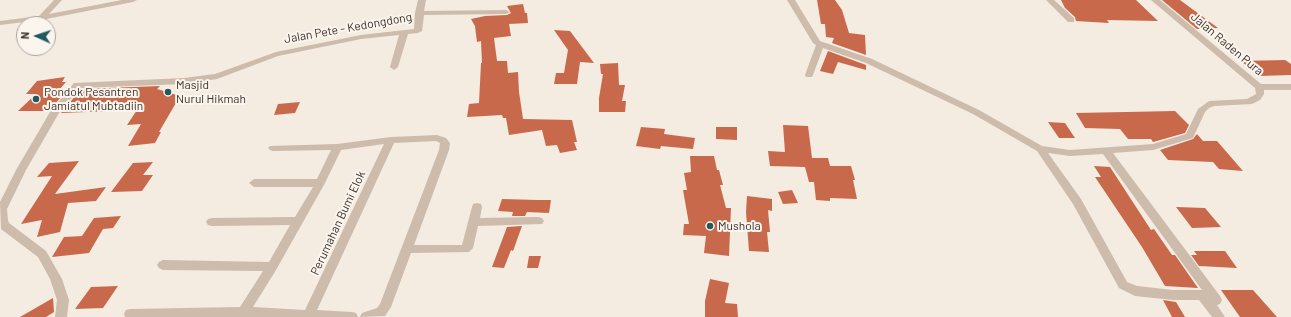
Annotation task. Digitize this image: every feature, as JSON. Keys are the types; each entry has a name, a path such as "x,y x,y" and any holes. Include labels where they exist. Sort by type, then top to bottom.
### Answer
{"street":[{"path":"43,16 58,0"},
{"path":"51,16 133,0"},
{"name":"Jalan Pete - Kedongdong","path":"61,317 63,300 56,279 42,254 5,226 2,220 2,210 21,170 54,112 77,85 184,81 217,76 276,54 362,37 418,31 419,13 422,0"},
{"path":"792,0 815,41 820,46 863,59 892,72 976,112 1040,149 1070,152 1153,147 1190,136 1201,110 1206,106 1212,103 1249,102 1257,98 1260,94 1260,86"},
{"path":"1050,0 1071,20"},
{"name":"Jalan Raden Pura","path":"1155,0 1260,86 1291,87"},
{"path":"419,13 506,12"},
{"path":"0,23 16,21"},
{"path":"394,67 404,33"},
{"path":"809,75 820,46"},
{"path":"273,148 337,148 391,140 437,138 443,140 445,143 444,150 385,307 381,312 366,317"},
{"name":"Perumahan Bumi Elok","path":"309,316 391,140"},
{"path":"243,312 272,267 320,183 337,148"},
{"path":"1040,149 1077,202 1123,285 1135,292 1173,295 1202,295 1219,317"},
{"path":"1106,151 1216,300"},
{"path":"254,183 320,183"},
{"path":"407,249 462,250 467,248 477,207"},
{"path":"212,222 298,221"},
{"path":"473,222 538,221"},
{"path":"162,265 272,267"},
{"path":"130,314 243,312 352,317"}],"building":[{"path":"817,0 835,0 842,10 849,33 865,35 866,55 832,43 834,38 826,37 825,24 821,24"},
{"path":"1061,0 1136,0 1158,21 1107,20 1109,23 1076,21 1075,17 1065,8"},
{"path":"1162,0 1180,0 1218,28 1197,29"},
{"path":"523,4 525,13 527,13 528,23 509,24 511,36 494,38 497,61 507,61 508,73 518,72 523,119 572,120 577,142 574,142 577,150 560,153 557,145 546,146 542,130 509,135 506,118 503,118 502,115 467,117 469,104 479,103 482,63 481,41 477,42 475,26 471,19 485,16 507,15 511,13 507,6"},
{"path":"554,30 570,31 594,63 580,62 577,84 554,84 556,73 564,73 568,50"},
{"path":"828,51 866,65 866,70 838,62 833,74 820,71"},
{"path":"1285,60 1291,64 1291,75 1259,76 1241,61"},
{"path":"618,63 619,85 625,85 622,101 626,101 625,112 599,112 599,98 603,74 601,74 600,64"},
{"path":"65,77 62,82 66,82 59,90 67,90 49,111 18,111 36,94 26,94 37,81"},
{"path":"160,86 157,89 180,96 159,132 161,132 155,143 128,146 141,124 127,125 137,110 61,113 81,89"},
{"path":"300,102 295,113 274,115 278,104"},
{"path":"1175,111 1189,125 1185,133 1153,142 1151,139 1128,139 1120,129 1085,128 1076,113"},
{"path":"1048,122 1065,123 1075,138 1059,138"},
{"path":"783,125 808,126 812,158 828,158 830,166 851,166 855,180 853,180 857,199 830,198 830,201 816,200 814,182 809,182 805,167 770,166 768,151 785,152"},
{"path":"641,127 665,129 664,134 695,138 693,149 661,146 660,149 636,146"},
{"path":"716,127 737,127 737,140 716,139"},
{"path":"1197,134 1203,141 1217,141 1243,171 1219,169 1213,162 1168,160 1160,150 1193,139"},
{"path":"690,156 714,156 717,170 719,170 723,185 720,185 726,208 731,208 729,256 704,253 706,236 683,235 684,224 689,224 683,190 687,190 684,173 691,172"},
{"path":"79,161 55,194 106,187 96,201 68,203 60,232 37,237 42,220 21,224 52,176 37,177 49,163"},
{"path":"153,162 143,175 153,175 142,191 111,192 133,163"},
{"path":"1094,166 1110,167 1151,230 1154,229 1172,255 1175,255 1198,288 1165,286 1142,247 1095,177 1101,177"},
{"path":"792,190 798,203 783,204 778,192"},
{"path":"747,196 772,199 772,211 768,210 770,232 767,232 769,252 749,251 746,212"},
{"path":"502,199 551,200 549,213 527,212 525,216 512,216 513,212 498,211"},
{"path":"1176,207 1205,208 1221,227 1192,228"},
{"path":"121,216 113,228 103,229 89,253 52,257 64,237 82,236 94,218"},
{"path":"522,226 513,251 511,250 504,268 492,267 507,227"},
{"path":"1194,251 1225,251 1237,268 1199,266 1191,255 1197,255"},
{"path":"529,256 541,256 538,268 527,268"},
{"path":"710,279 729,283 725,303 737,304 738,317 705,317 705,301"},
{"path":"118,286 103,308 75,309 91,287"},
{"path":"1221,290 1253,290 1277,317 1240,317"},
{"path":"53,298 54,312 46,317 20,317"},
{"path":"1163,300 1176,302 1185,317 1172,317"}],"place":[{"name":"Masjid Nurul Hikmah","path":"168,92"},
{"name":"Pondok Pesantren Jamiatul Mubtadiin","path":"36,99"},
{"name":"Mushola","path":"710,226"}]}
